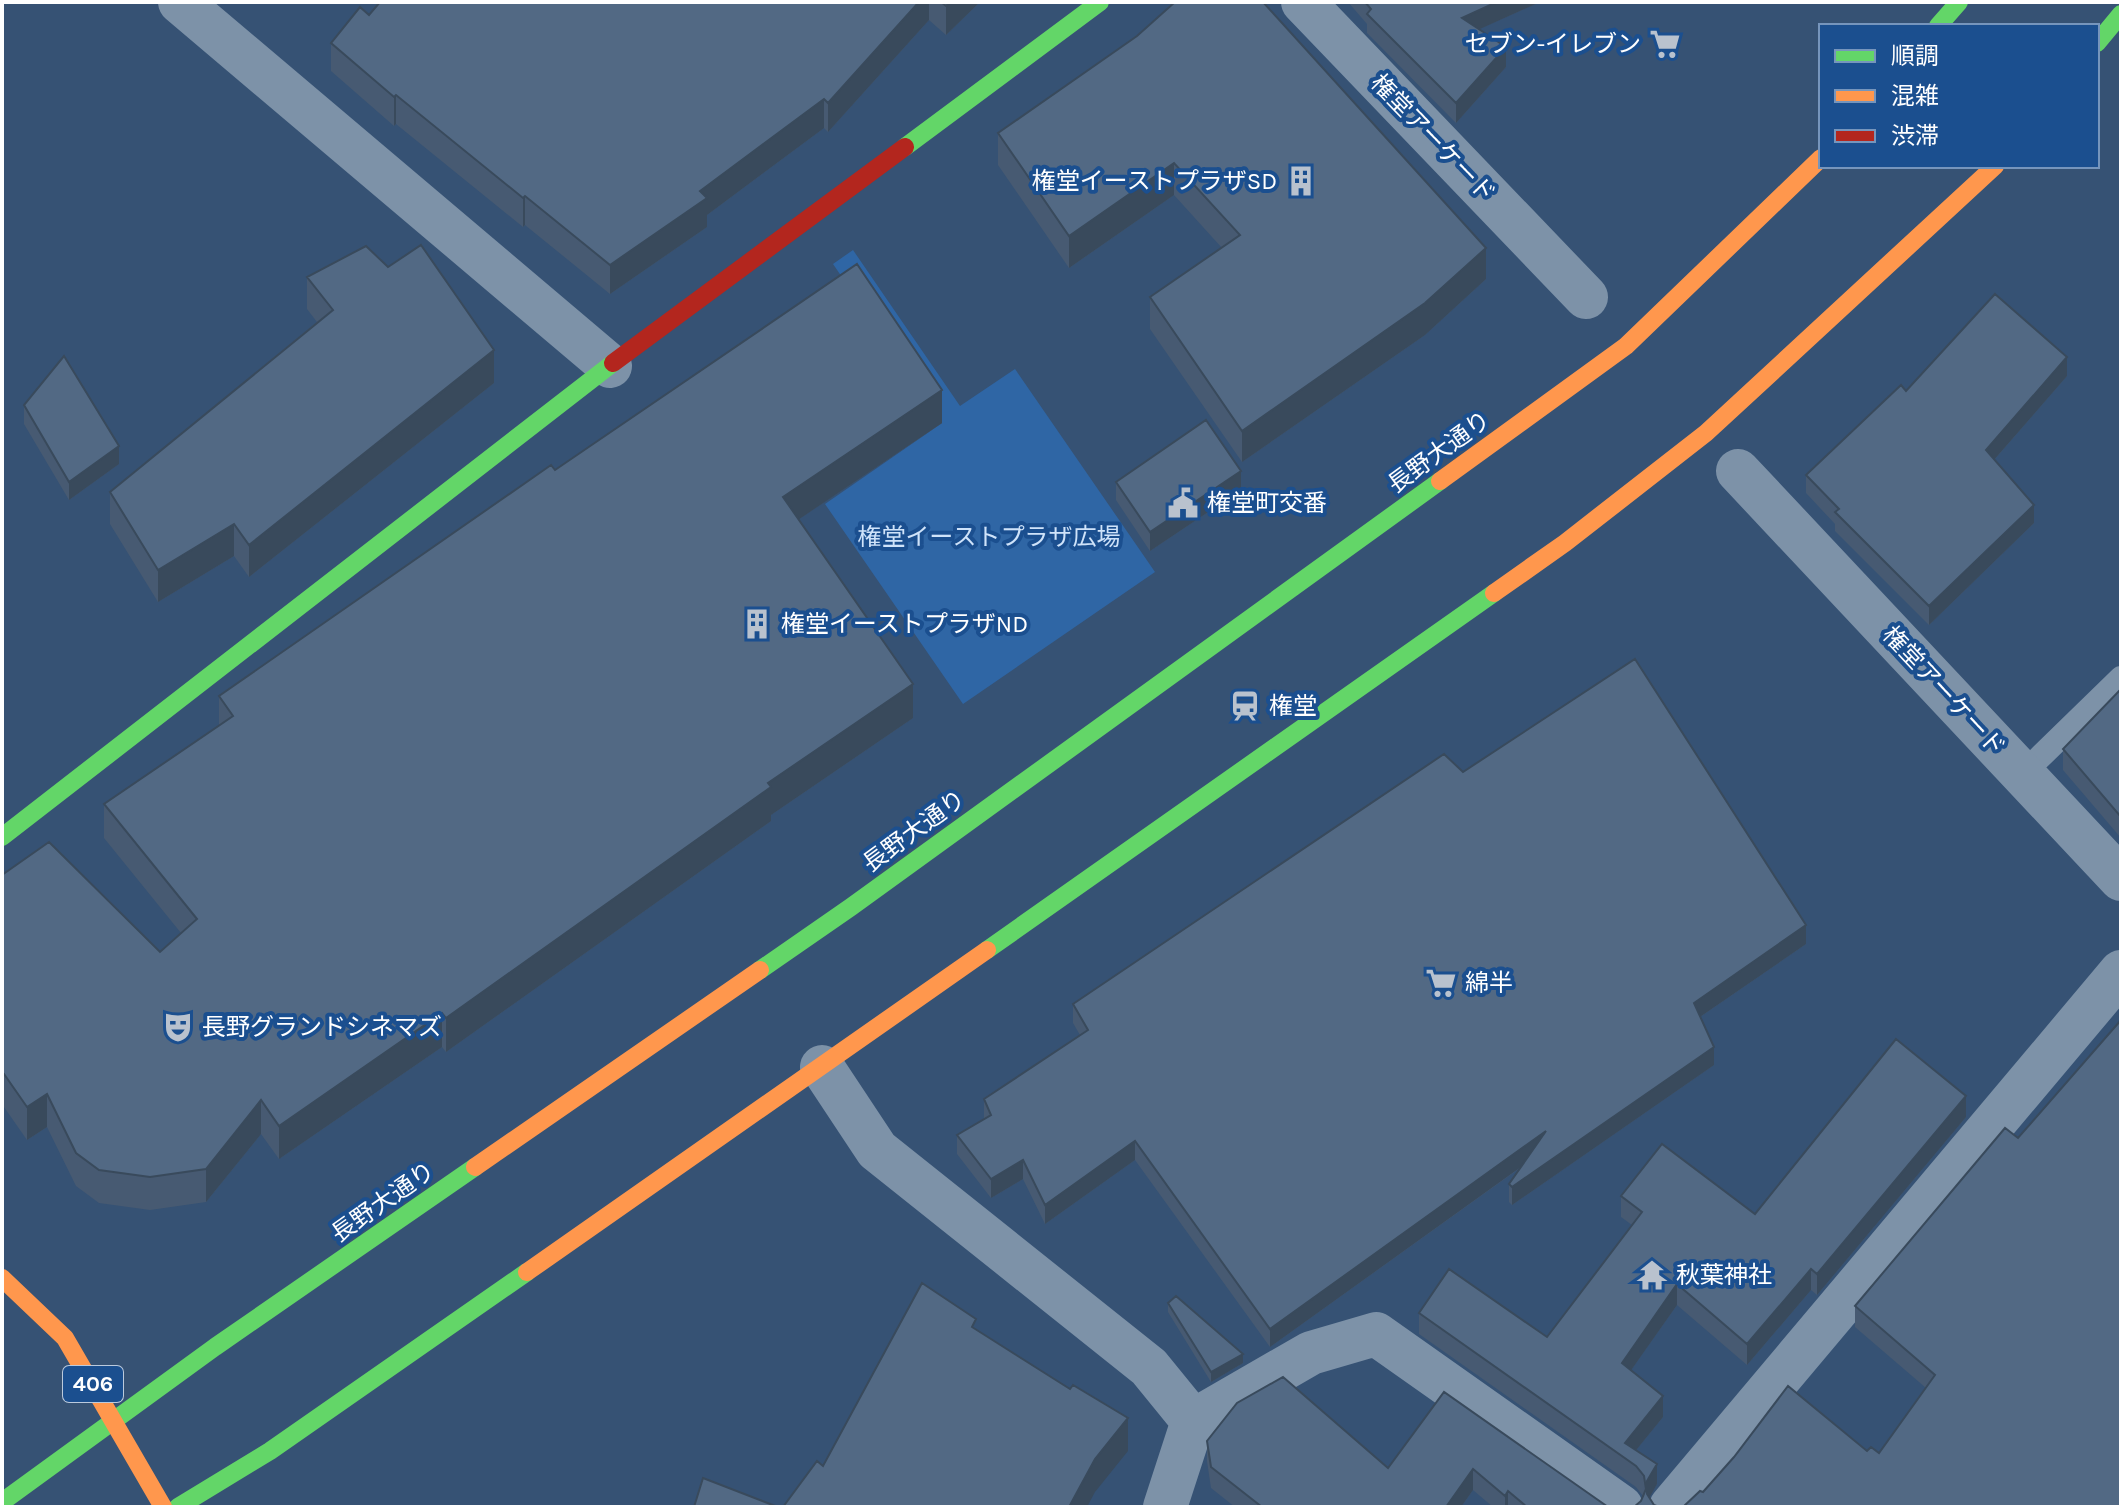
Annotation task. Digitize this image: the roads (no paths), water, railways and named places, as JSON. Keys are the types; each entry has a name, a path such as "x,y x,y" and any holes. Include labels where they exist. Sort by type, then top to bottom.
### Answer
{"main road":[{"path":"2,837 610,366 1100,2"},
{"path":"1940,24 1959,2"},
{"path":"2099,41 2121,14"},
{"name":"長野大通り","path":"2,1502 113,1419 851,907 1626,346 1819,160"},
{"path":"178,1507 270,1451 822,1067 1565,543 1706,433 1993,168"},
{"name":"406","path":"2,1278 65,1338 163,1507"}],"street":[{"path":"180,2 610,366"},
{"name":"権堂アーケード","path":"1303,2 1574,286"},
{"name":"権堂アーケード","path":"1738,471 2030,766 2121,879"},
{"path":"1671,1507 2121,972"},
{"path":"822,1067 877,1150 1149,1367 1193,1421"},
{"path":"1165,1507 1193,1421 1311,1353 1376,1334 1621,1507"}],"lane":[{"path":"2030,766 2121,678"}],"place":[{"name":"セブン-イレブン","path":"1665,44"},
{"name":"権堂イーストプラザSD","path":"1301,181"},
{"name":"権堂町交番","path":"1183,503"},
{"name":"権堂イーストプラザND","path":"757,624"},
{"name":"権堂","path":"1245,706"},
{"name":"綿半","path":"1441,983"},
{"name":"長野グランドシネマズ","path":"178,1027"},
{"name":"秋葉神社","path":"1652,1275"}],"park label":[{"name":"権堂イーストプラザ広場","path":"989,537"}]}
